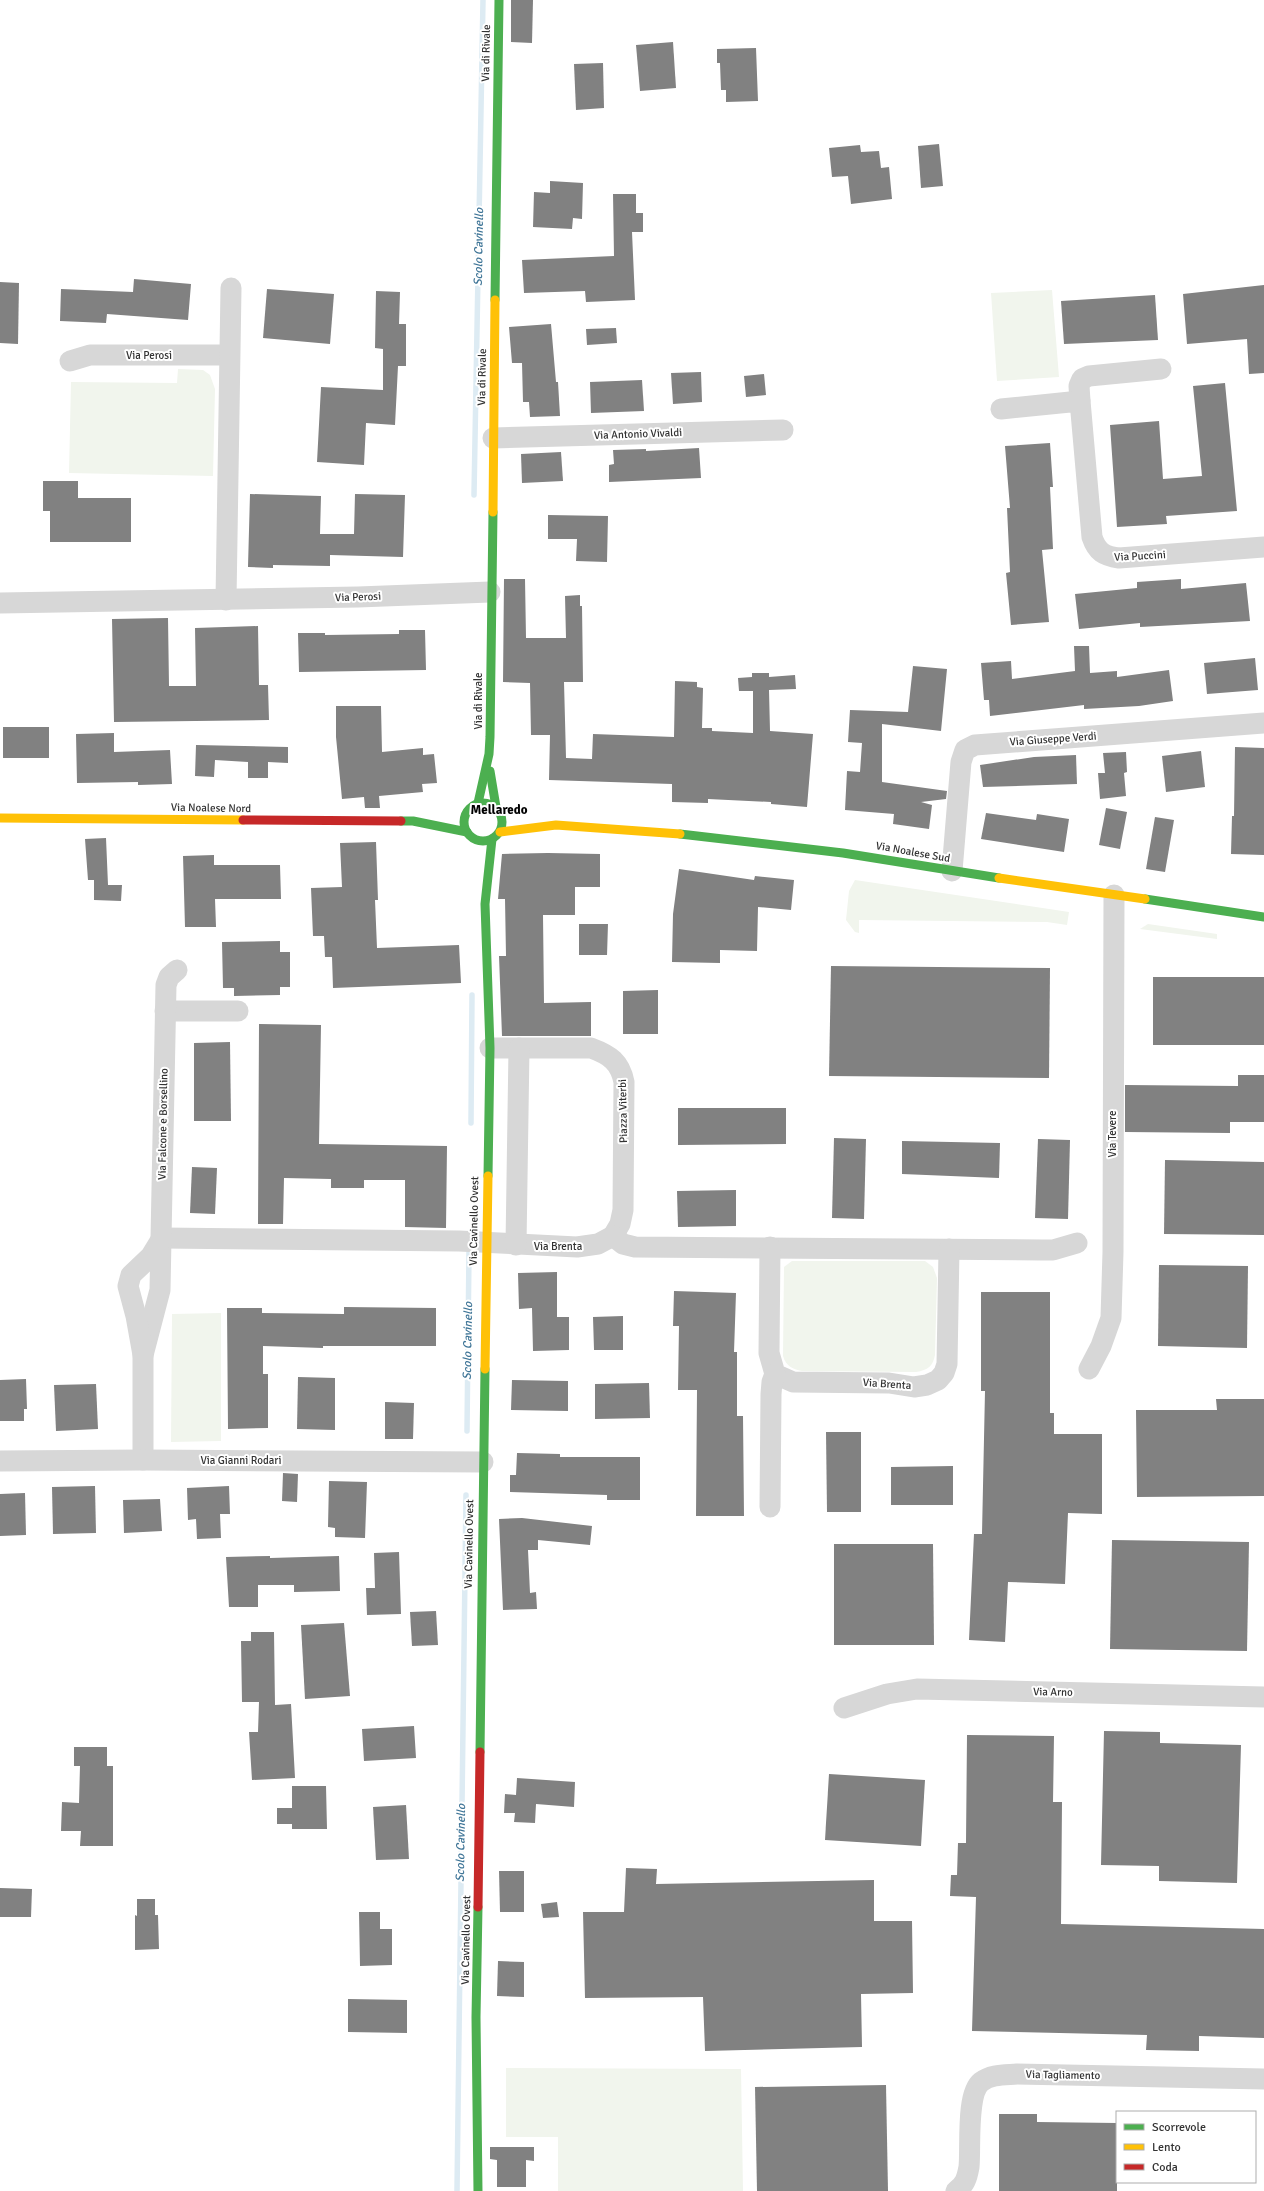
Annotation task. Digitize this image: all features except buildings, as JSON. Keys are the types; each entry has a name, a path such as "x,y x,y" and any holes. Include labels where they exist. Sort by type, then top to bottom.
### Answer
{"street":[{"name":"Via di Rivale","path":"498,809 492,794 489,754 499,0"},
{"path":"226,600 231,288"},
{"name":"Via Perosi","path":"70,361 90,355 229,355"},
{"name":"Via Puccini","path":"1161,369 1089,376 1082,379 1079,386 1092,536 1095,548 1106,557 1119,558 1264,547"},
{"path":"1001,409 1080,401"},
{"name":"Via Antonio Vivaldi","path":"493,438 783,430"},
{"name":"Via Perosi","path":"0,603 226,600 490,592"},
{"name":"Via Giuseppe Verdi","path":"952,871 961,762 965,750 975,745 1264,723"},
{"name":"Via di Rivale","path":"478,803 489,754"},
{"path":"498,809 502,817 500,832 492,839 483,841 475,842 458,817 478,803 490,804 498,809 513,814"},
{"name":"Via Noalese Nord","path":"0,818 421,822 458,817"},
{"name":"Via Noalese Sud","path":"528,818 556,825 688,835 844,853 952,871 1264,917"},
{"name":"Via Noalese Nord","path":"421,822 467,832"},
{"name":"Via Noalese Sud","path":"500,832 556,825"},
{"name":"Via Cavinello Ovest","path":"485,898 492,839"},
{"name":"Via Cavinello Ovest","path":"478,2191 476,2017 479,1900 483,1462 490,1048 485,898 479,862"},
{"name":"Via Tevere","path":"1089,1369 1101,1346 1111,1318 1113,1252 1114,895"},
{"name":"Via Falcone e Borsellino","path":"144,1355 158,1301 162,1238 166,985 169,977 177,970"},
{"path":"165,1011 238,1011"},
{"name":"Piazza Viterbi","path":"490,1048 592,1048 606,1054 616,1061 622,1071 624,1082 623,1210 620,1224 613,1236"},
{"path":"516,1245 519,1048"},
{"path":"613,1236 623,1244 635,1247 770,1247 915,1251 949,1249 1053,1250 1077,1243"},
{"name":"Via Brenta","path":"162,1238 486,1243 577,1248 598,1244 613,1236"},
{"name":"Via Falcone e Borsellino","path":"143,1460 144,1355 128,1286 131,1275 150,1256 162,1238"},
{"path":"770,1247 769,1353 775,1374 772,1382 770,1507"},
{"name":"Via Brenta","path":"775,1374 793,1382 889,1383 914,1387 927,1385 938,1380 944,1373 947,1364 949,1249"},
{"name":"Via Gianni Rodari","path":"0,1461 143,1460 483,1462"},
{"name":"Via Arno","path":"844,1708 887,1694 917,1689 1264,1697"},
{"name":"Via Tagliamento","path":"956,2191 962,2187 967,2179 973,2095 980,2082 990,2076 1017,2074 1264,2079"}],"shaded area":[{"path":"1052,290 1059,377 997,381 991,293"},
{"path":"178,369 203,370 210,375 215,389 213,476 69,473 71,382 177,383"},
{"path":"855,880 1069,912 1067,925 1047,922 859,920 859,933 855,932 846,920 849,891"},
{"path":"1148,924 1217,934 1217,939 1140,929"},
{"path":"792,1261 925,1261 933,1267 937,1278 935,1355 931,1365 927,1369 916,1372 802,1371 790,1366 783,1356 784,1267"},
{"path":"221,1313 221,1441 171,1442 172,1314"},
{"path":"506,2068 741,2069 743,2191 558,2191 558,2137 506,2137"}],"waterway":[{"name":"Scolo Cavinello","path":"474,495 483,0"},
{"name":"Scolo Cavinello","path":"471,1123 472,995"},
{"name":"Scolo Cavinello","path":"467,1431 469,1252"},
{"name":"Scolo Cavinello","path":"457,2191 466,1495"}],"traffic: fast":[{"path":"495,300 499,0"},
{"path":"478,803 489,754 490,737 493,512"},
{"path":"490,771 496,807"},
{"path":"479,803 487,803 497,808 501,815 502,822 501,829 497,836 487,841 479,841 469,836 467,833 464,826 464,818 469,808 472,806 479,803"},
{"path":"401,821 413,821 467,832"},
{"path":"680,834 843,853 999,878"},
{"path":"488,1176 490,1048 485,904 492,839"},
{"path":"1145,899 1264,917"},
{"path":"480,1752 485,1369"},
{"path":"478,1907 476,2017 478,2191"}],"traffic: slow":[{"path":"493,512 495,300"},
{"path":"0,818 243,820"},
{"path":"500,832 556,825 680,834"},
{"path":"999,878 1145,899"},
{"path":"485,1369 488,1176"}],"traffic: jam":[{"path":"243,820 401,821"},
{"path":"478,1907 480,1752"}],"district":[{"name":"Mellaredo","path":"499,810"}]}
